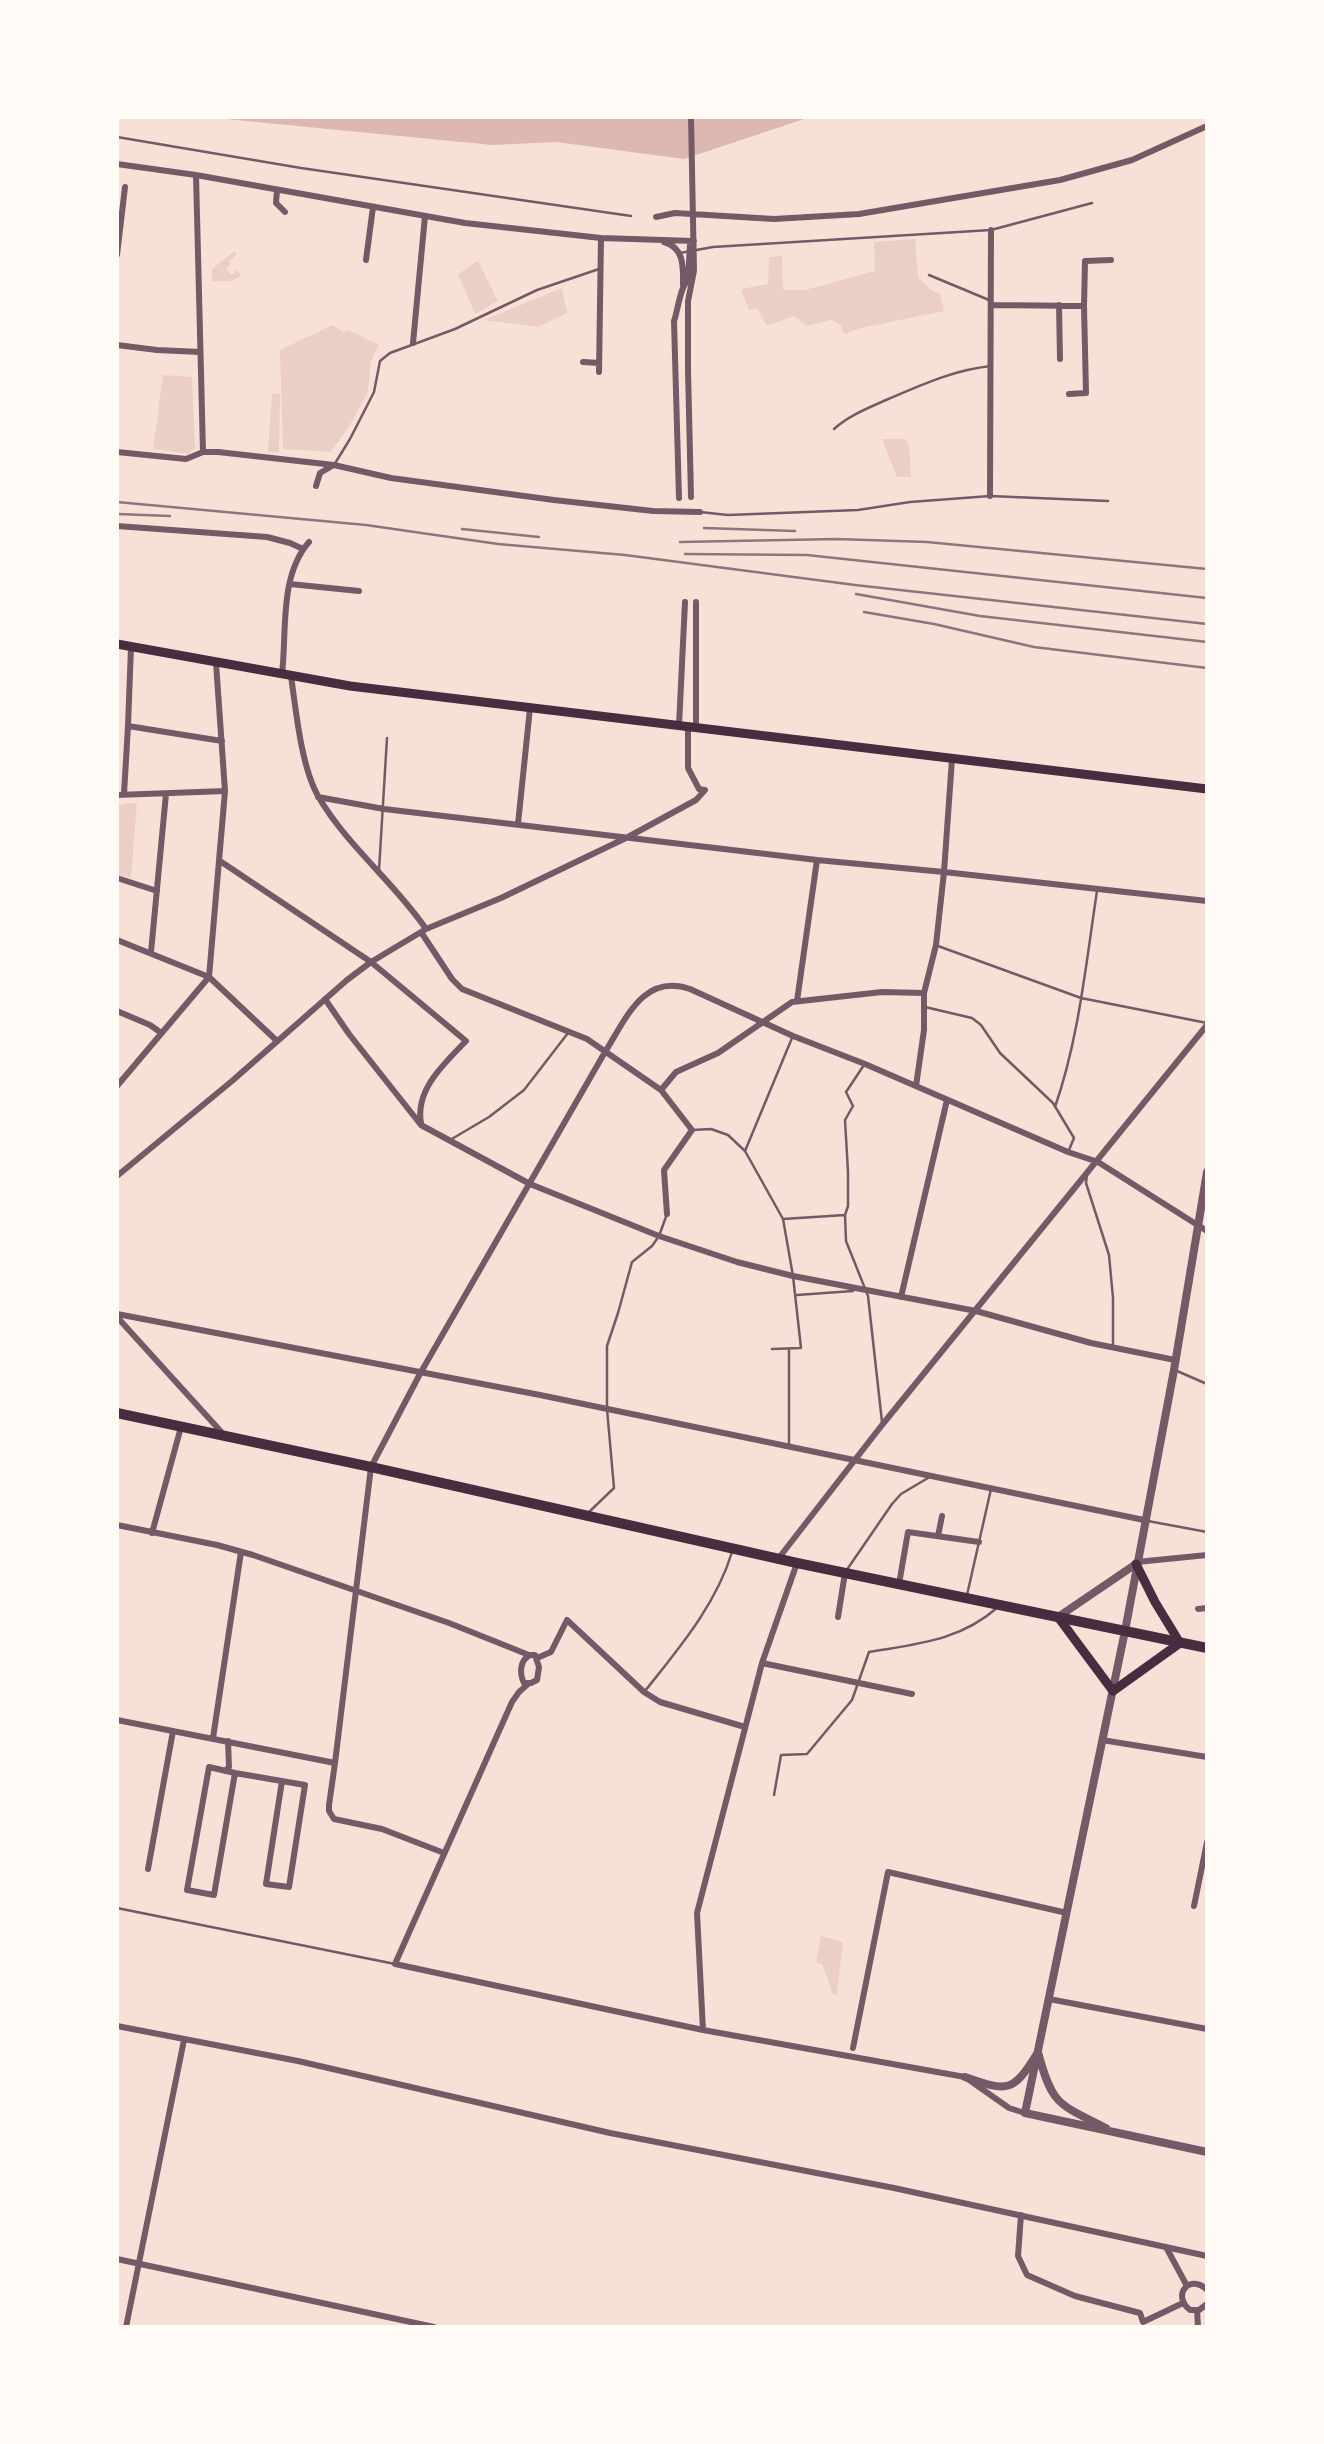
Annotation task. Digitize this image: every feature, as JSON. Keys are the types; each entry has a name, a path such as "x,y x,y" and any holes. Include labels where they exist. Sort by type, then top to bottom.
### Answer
{"main road":[{"path":"117,644 350,686 1207,789"},
{"path":"117,1413 372,1467 778,1559 1207,1648"},
{"path":"1137,1563 1155,1602 1180,1643"},
{"path":"1058,1616 1113,1691 1180,1643"}],"street":[{"path":"691,117 694,271 688,301 691,497"},
{"path":"656,218 676,213 774,219 859,215 1060,180 1132,160 1207,126"},
{"path":"117,164 196,175 465,223 601,238 692,241"},
{"path":"196,175 203,452"},
{"path":"117,255 125,187"},
{"path":"277,190 276,203 285,212"},
{"path":"366,260 373,207"},
{"path":"413,343 425,216"},
{"path":"990,496 991,230"},
{"path":"599,372 601,238"},
{"path":"656,240 670,244 680,253 682,262 681,302 674,321 679,498"},
{"path":"682,285 688,280 692,251"},
{"path":"1069,394 1086,394 1085,261 1111,260"},
{"path":"991,304 1084,306"},
{"path":"1059,306 1060,359"},
{"path":"117,345 200,352"},
{"path":"583,362 599,363"},
{"path":"117,452 186,459 203,452 334,465 402,480 554,500 668,512 700,512"},
{"path":"316,486 320,473 334,465"},
{"path":"117,526 267,537 303,549"},
{"path":"309,542 293,567 290,584 287,675 307,766 318,796 360,852 415,913 452,979 462,989 570,1031 661,1090 692,1130 664,1170 667,1214"},
{"path":"290,584 359,592"},
{"path":"117,1175 371,962 424,931 501,898 628,837 696,800 705,790 699,789 688,768 685,601"},
{"path":"688,727 696,601"},
{"path":"131,647 128,726 120,794 225,791"},
{"path":"119,1081 209,977 225,791 216,663"},
{"path":"518,824 530,708"},
{"path":"128,726 222,741"},
{"path":"916,1086 920,1070 924,993 936,946 944,872 951,758"},
{"path":"151,952 166,794"},
{"path":"318,796 384,809 817,860 1207,901"},
{"path":"797,1001 817,860"},
{"path":"220,861 371,962 466,1041 430,1083 420,1106 421,1125"},
{"path":"117,878 157,891"},
{"path":"117,940 209,977 276,1040"},
{"path":"444,1853 390,1832 334,1819 329,1811 372,1467 421,1372 605,1052 641,999 658,988 672,985 690,989 793,1036 865,1064 1068,1152 1098,1162 1207,1231"},
{"path":"661,1090 676,1072 702,1062 764,1023 780,1008 797,1001 882,992 924,993"},
{"path":"325,999 349,1034 421,1125 530,1184 659,1236 718,1256 793,1276 976,1311 1091,1343 1175,1360"},
{"path":"117,1011 160,1032"},
{"path":"778,1559 882,1425 1098,1162 1207,1024"},
{"path":"901,1297 947,1100"},
{"path":"1026,2113 1125,1631 1174,1370 1207,1172"},
{"path":"117,1315 607,1409 1144,1520"},
{"path":"117,1315 227,1437"},
{"path":"152,1533 181,1427"},
{"path":"938,1536 942,1516"},
{"path":"117,1525 241,1552 462,1628 529,1655 533,1654 537,1658 538,1675 535,1682 528,1684 512,1702 395,1964 703,2029 965,2077 992,2087 1006,2087 1021,2079 1038,2052"},
{"path":"899,1584 908,1532 979,1542"},
{"path":"213,1738 241,1552"},
{"path":"1058,1616 1137,1563 1207,1555"},
{"path":"703,2029 697,1913 762,1663 797,1563"},
{"path":"838,1617 845,1573"},
{"path":"1198,1609 1207,1608"},
{"path":"537,1658 551,1652 567,1620 644,1692 660,1702 745,1727"},
{"path":"528,1684 522,1679 521,1667 525,1657 529,1655"},
{"path":"762,1663 912,1694"},
{"path":"117,1720 335,1763"},
{"path":"148,1869 173,1731"},
{"path":"226,1771 229,1767 228,1741"},
{"path":"1102,1741 1207,1757"},
{"path":"235,1773 214,1895 187,1890 209,1767 306,1785 289,1886 266,1884 282,1781"},
{"path":"1194,1906 1207,1842"},
{"path":"852,2048 888,1871 1067,1913"},
{"path":"1049,1998 1207,2029"},
{"path":"117,2026 298,2061 611,2133 1021,2214 1207,2256"},
{"path":"126,2327 184,2040"},
{"path":"1038,2052 1050,2090 1061,2104 1115,2133"},
{"path":"965,2077 1009,2108 1207,2152"},
{"path":"1021,2214 1018,2256 1027,2275 1075,2296 1140,2313 1143,2324 1183,2303"},
{"path":"1166,2247 1187,2286"},
{"path":"117,2259 434,2327"},
{"path":"1207,2290 1197,2283 1187,2286 1182,2294 1183,2303 1190,2309 1197,2310 1207,2304"},
{"path":"1197,2310 1198,2327"}],"lane":[{"path":"117,137 301,168 631,216"},
{"path":"680,253 713,247 991,230 1092,204"},
{"path":"334,465 374,392 380,361 390,353 454,328 537,290 599,269"},
{"path":"929,275 985,297 991,304"},
{"path":"834,429 864,410 932,379 991,366"},
{"path":"700,512 728,515 858,510 910,502 990,496 1108,501"},
{"path":"379,873 387,738"},
{"path":"1055,1107 1063,1085 1081,998 1097,888"},
{"path":"936,946 1081,998 1207,1024"},
{"path":"925,1007 972,1018 981,1025 1000,1052 1055,1107 1074,1138 1068,1152"},
{"path":"448,1141 489,1117 524,1090 570,1031"},
{"path":"745,1151 793,1036"},
{"path":"865,1064 846,1092 853,1107 845,1120 848,1172 846,1241 868,1296 882,1425"},
{"path":"692,1130 710,1129 728,1135 745,1151 783,1219 796,1295 801,1348 772,1349"},
{"path":"1087,1173 1086,1183 1109,1255 1114,1298 1113,1347"},
{"path":"586,1515 614,1488 607,1409 607,1346 632,1262 652,1246 667,1214"},
{"path":"783,1219 845,1215"},
{"path":"796,1295 864,1290"},
{"path":"789,1349 789,1447"},
{"path":"1174,1370 1207,1384"},
{"path":"845,1573 892,1504 901,1494 930,1476"},
{"path":"967,1598 991,1489"},
{"path":"1144,1520 1207,1532"},
{"path":"644,1692 697,1625 728,1566 733,1549"},
{"path":"774,1796 780,1755 807,1754 852,1700 869,1652 930,1643 967,1628 987,1617 1000,1605"},
{"path":"117,1908 395,1964"}],"shaded area":[{"path":"205,117 810,117 684,159 556,142 492,145"},
{"path":"915,239 918,277 931,290 940,294 944,311 844,334 841,325 832,320 806,326 794,316 767,326 757,308 749,310 741,289 768,284 769,257 782,256 783,290 805,290 875,271 874,242"},
{"path":"235,251 237,254 229,261 231,264 226,269 231,275 237,270 241,276 231,281 212,281 212,269"},
{"path":"478,261 498,301 475,314 458,274"},
{"path":"562,288 567,313 538,327 484,320"},
{"path":"333,325 343,332 349,330 379,345 371,361 368,392 331,452 283,449 280,350"},
{"path":"163,375 192,377 195,448 188,454 153,449"},
{"path":"272,393 280,394 279,452 268,452"},
{"path":"882,439 904,439 909,444 911,477 897,477"},
{"path":"137,803 131,878 117,874 117,806"},
{"path":"821,1936 843,1942 837,1994 833,1995 822,1964 816,1963"}],"railway":[{"path":"117,502 366,525 498,544 625,555 855,585 1207,624"},
{"path":"117,514 170,516"},
{"path":"704,528 795,531"},
{"path":"462,529 539,537"},
{"path":"680,542 837,539 927,542 1207,569"},
{"path":"685,554 807,555 1207,598"},
{"path":"856,594 980,616 1207,642"},
{"path":"864,612 934,624 1034,647 1207,668"}]}
